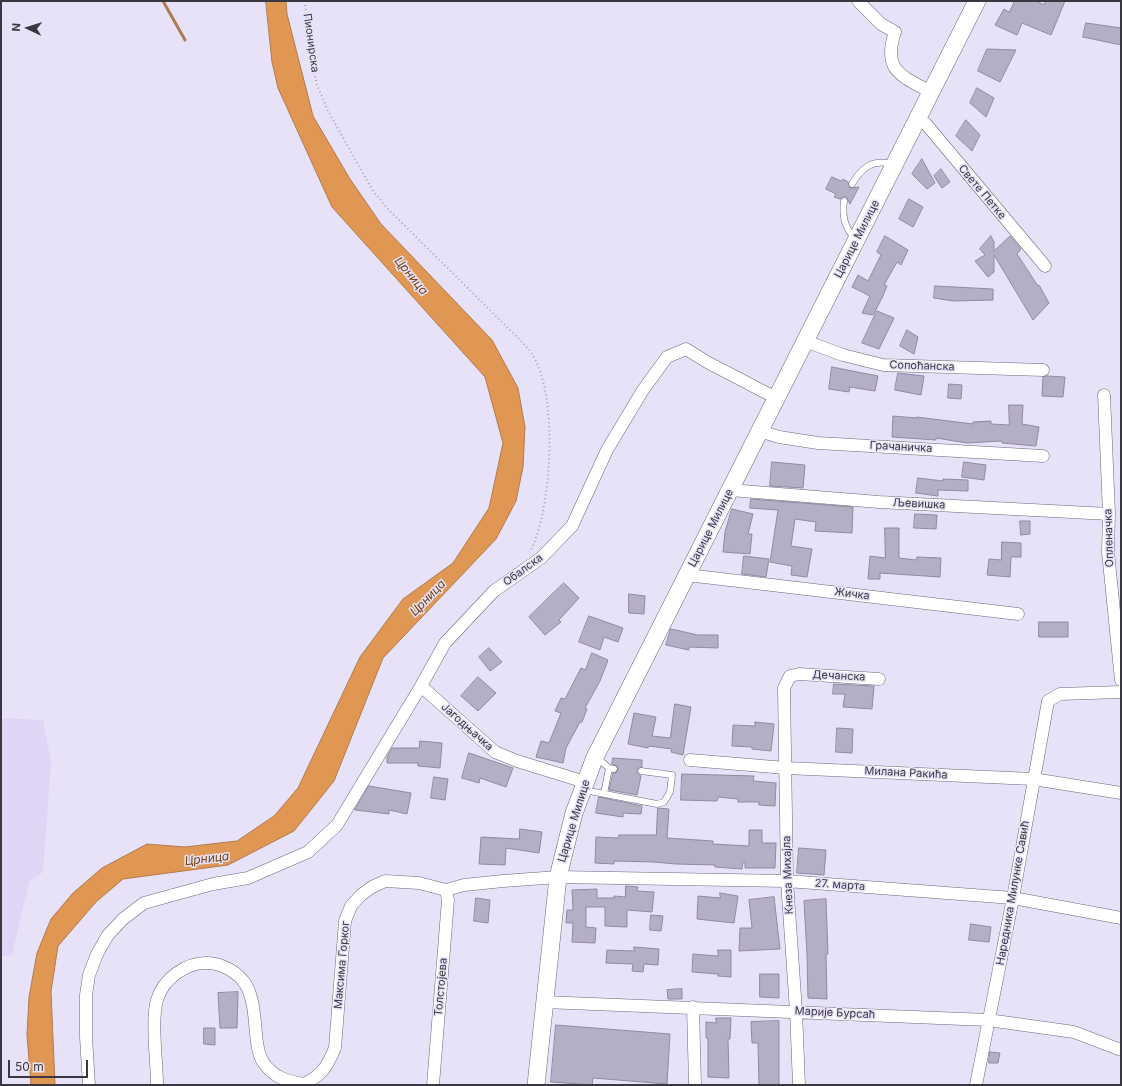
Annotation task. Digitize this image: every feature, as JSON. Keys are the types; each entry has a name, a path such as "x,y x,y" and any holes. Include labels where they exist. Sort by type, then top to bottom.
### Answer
{"main road":[{"name":"Царице Милице","path":"536,1085 558,877 568,837 595,757 977,1"}],"street":[{"path":"858,1 881,24 895,32 890,46 890,59 895,66 904,77 931,92"},
{"name":"Свете Петке","path":"917,119 926,124 1045,266"},
{"name":"Сопоћанска","path":"805,341 843,355 883,365 1043,370"},
{"name":"Обалска","path":"89,1085 86,1002 90,975 97,954 108,935 118,924 144,903 213,884 248,878 308,852 337,825 421,686 444,643 494,591 541,558 572,526 607,450 643,390 667,357 686,349 707,362 776,398"},
{"name":"Опленачка","path":"1104,395 1109,514 1108,552 1121,680"},
{"name":"Грачаничка","path":"759,432 779,438 818,442 1043,456"},
{"name":"Љевишка","path":"730,490 871,502 1109,514"},
{"name":"Жичка","path":"687,575 1018,614"},
{"name":"Дечанска","path":"799,674 879,679"},
{"name":"Кнеза Михајла","path":"799,674 790,676 784,688 787,881 796,1011 799,1085"},
{"name":"Јагодњачка","path":"421,686 495,752 584,786"},
{"name":"Наредника Милунке Савић","path":"976,1085 1013,898 1048,701 1060,694 1121,692"},
{"name":"Милана Ракића","path":"690,760 786,768 1033,779 1121,793"},
{"name":"27. марта","path":"558,877 787,881 1013,898 1121,918"},
{"name":"Максима Горког","path":"304,1084 318,1077 328,1064 335,1048 345,921 351,906 361,894 385,881 419,883 446,890 464,885 558,877"},
{"name":"Толстојева","path":"433,1085 448,900 446,890"},
{"path":"157,1085 156,1022 158,1000 165,986 173,976 184,968 195,964 208,963 224,966 236,974 246,986 254,1009 262,1060 273,1074 286,1081 304,1084"},
{"name":"Марије Бурсаћ","path":"544,1002 796,1011 988,1020 1074,1032 1121,1050"},
{"path":"693,1007 695,1085"}],"lane":[{"path":"852,184 858,174 866,166 872,163 881,162 894,165"},
{"path":"844,201 846,228 848,233 856,239"},
{"path":"595,757 611,769 604,794"},
{"path":"584,786 604,794 656,804 664,802 670,792 672,774 641,772"}],"path":[{"name":"Пионирска","path":"305,1 310,55 318,85 328,111 372,190 387,208 426,245 494,316 522,342 532,354 537,364 546,400 550,446 540,524 527,557 527,568"}],"shaded area":[{"path":"1,718 43,720 51,762 43,872 29,882 12,955 1,956"}],"water":[{"path":"266,1 286,1 287,14 313,116 350,179 381,224 492,340 518,388 525,427 523,467 516,501 496,539 383,658 334,781 294,831 228,865 123,879 96,902 58,946 51,991 55,1085 31,1085 27,1035 29,997 37,953 51,919 73,893 102,868 147,844 185,847 237,841 274,816 298,788 360,657 403,599 453,563 489,508 503,443 485,377 332,207 278,88 272,62"}],"building":[{"path":"1015,1 1036,1 1044,5 1045,1 1065,1 1051,35 1022,23 1017,35 995,25 1004,9 1009,12"},
{"path":"1086,23 1121,28 1121,45 1083,37"},
{"path":"987,49 1016,50 1000,82 978,71"},
{"path":"977,88 994,98 986,117 970,103"},
{"path":"966,120 980,135 972,151 956,136"},
{"path":"922,159 935,183 927,189 912,174"},
{"path":"941,169 950,182 942,188 934,176"},
{"path":"832,177 841,181 843,179 848,182 850,188 859,187 850,204 846,197 840,199 834,197 836,194 826,189"},
{"path":"909,199 923,207 913,227 899,219"},
{"path":"885,236 908,250 901,265 897,262 884,285 887,286 873,315 862,313 870,296 852,287 858,275 868,281 881,255 877,252"},
{"path":"991,236 994,242 994,251 1010,236 1021,249 1017,254 1038,286 1039,285 1049,303 1033,320 994,255 994,272 988,277 975,261 985,255 980,249"},
{"path":"935,286 993,289 993,300 953,301 934,298"},
{"path":"877,311 894,318 879,349 862,343"},
{"path":"907,330 918,337 914,354 900,346"},
{"path":"832,367 878,376 875,391 850,387 849,392 829,389"},
{"path":"898,373 924,376 921,395 895,390"},
{"path":"1043,377 1065,377 1063,397 1042,396"},
{"path":"949,384 962,385 961,399 948,398"},
{"path":"1009,405 1023,405 1022,424 1039,427 1036,446 1002,443 1002,441 967,443 936,438 936,440 892,437 893,416 917,417 973,424 973,422 991,421 991,424 1009,425"},
{"path":"772,462 805,465 803,488 770,486"},
{"path":"964,462 986,465 984,480 962,477"},
{"path":"918,478 943,481 943,479 968,480 968,491 938,490 938,496 916,493"},
{"path":"751,499 853,507 852,533 815,531 816,522 795,519 791,546 812,549 807,577 791,575 792,566 770,562 778,510 750,508"},
{"path":"732,509 753,514 748,534 752,534 750,554 723,552 725,532"},
{"path":"915,514 937,515 936,529 914,528"},
{"path":"1020,521 1030,521 1030,534 1021,535"},
{"path":"885,528 899,528 899,558 916,560 917,557 941,558 940,577 880,573 880,579 868,579 870,556 885,558"},
{"path":"1002,542 1021,543 1021,557 1011,557 1010,577 987,575 989,559 1001,560"},
{"path":"744,556 769,559 766,577 742,574"},
{"path":"564,583 579,598 559,620 561,622 545,635 529,617"},
{"path":"629,594 645,596 644,614 629,613"},
{"path":"589,616 623,628 618,642 604,637 600,650 579,642"},
{"path":"1039,622 1068,622 1068,637 1039,637"},
{"path":"671,629 698,635 718,635 718,648 689,647 689,650 666,645"},
{"path":"489,648 502,662 490,671 479,657"},
{"path":"592,653 608,660 600,681 585,708 587,709 582,722 580,722 566,748 563,763 536,757 541,741 549,743 561,713 555,711 561,698 565,699 581,668 585,670"},
{"path":"478,677 496,693 478,711 461,696"},
{"path":"834,684 874,686 872,709 843,707 845,694 833,694"},
{"path":"675,704 691,707 683,755 671,752 672,749 649,746 648,748 628,744 634,713 656,717 652,736 670,738"},
{"path":"755,722 774,724 771,751 752,749 752,747 732,746 733,725 755,726"},
{"path":"837,728 853,729 852,753 836,752"},
{"path":"420,741 442,743 440,768 418,766 418,763 387,763 387,757 392,748 419,748"},
{"path":"469,753 513,768 506,787 480,778 479,783 462,778"},
{"path":"613,758 642,760 642,767 637,770 637,773 641,776 637,795 609,790 613,773 616,773 618,769 617,766 612,764"},
{"path":"682,774 754,776 753,781 776,783 775,806 759,805 759,802 738,802 738,799 718,797 717,801 681,800"},
{"path":"434,777 448,779 445,800 431,798"},
{"path":"369,786 411,793 407,814 389,810 389,814 355,810"},
{"path":"599,797 642,806 641,814 623,813 623,817 596,813"},
{"path":"658,808 669,809 667,838 713,841 713,844 749,846 749,830 762,830 762,843 776,843 775,868 745,868 745,862 743,862 742,869 715,867 715,865 653,862 614,861 614,864 595,863 596,837 618,838 619,835 656,835"},
{"path":"520,829 542,832 539,853 506,848 505,865 479,864 481,837 519,839"},
{"path":"799,848 826,850 824,875 797,873"},
{"path":"626,886 638,887 637,891 654,892 652,912 627,910 627,927 605,926 605,907 586,907 586,927 596,928 595,943 572,942 573,923 566,923 567,910 573,910 572,890 597,889 597,898 614,898 614,896 625,897"},
{"path":"720,893 738,896 734,923 697,919 698,896 720,898"},
{"path":"774,897 780,949 739,951 740,928 752,928 749,900"},
{"path":"476,898 490,900 488,923 474,921"},
{"path":"826,899 828,954 826,954 827,999 808,998 804,901"},
{"path":"651,915 663,916 661,931 650,930"},
{"path":"971,924 991,927 989,942 969,940"},
{"path":"634,947 659,949 658,965 644,964 643,972 632,971 633,964 606,963 607,950 634,951"},
{"path":"718,950 731,950 731,977 718,976 718,974 692,972 693,954 718,956"},
{"path":"760,974 779,974 779,998 760,997"},
{"path":"682,989 682,999 668,999 667,990"},
{"path":"238,992 237,1028 220,1028 218,993"},
{"path":"716,1018 731,1018 730,1039 728,1039 729,1078 708,1077 708,1038 706,1038 706,1022 716,1023"},
{"path":"779,1021 779,1085 759,1085 758,1043 752,1043 751,1022"},
{"path":"556,1025 670,1034 667,1084 593,1078 592,1085 551,1082"},
{"path":"204,1028 215,1028 215,1045 204,1044"},
{"path":"990,1052 1000,1053 998,1063 989,1063"}],"waterway":[{"name":"Црница","path":"163,1 185,40"}]}
